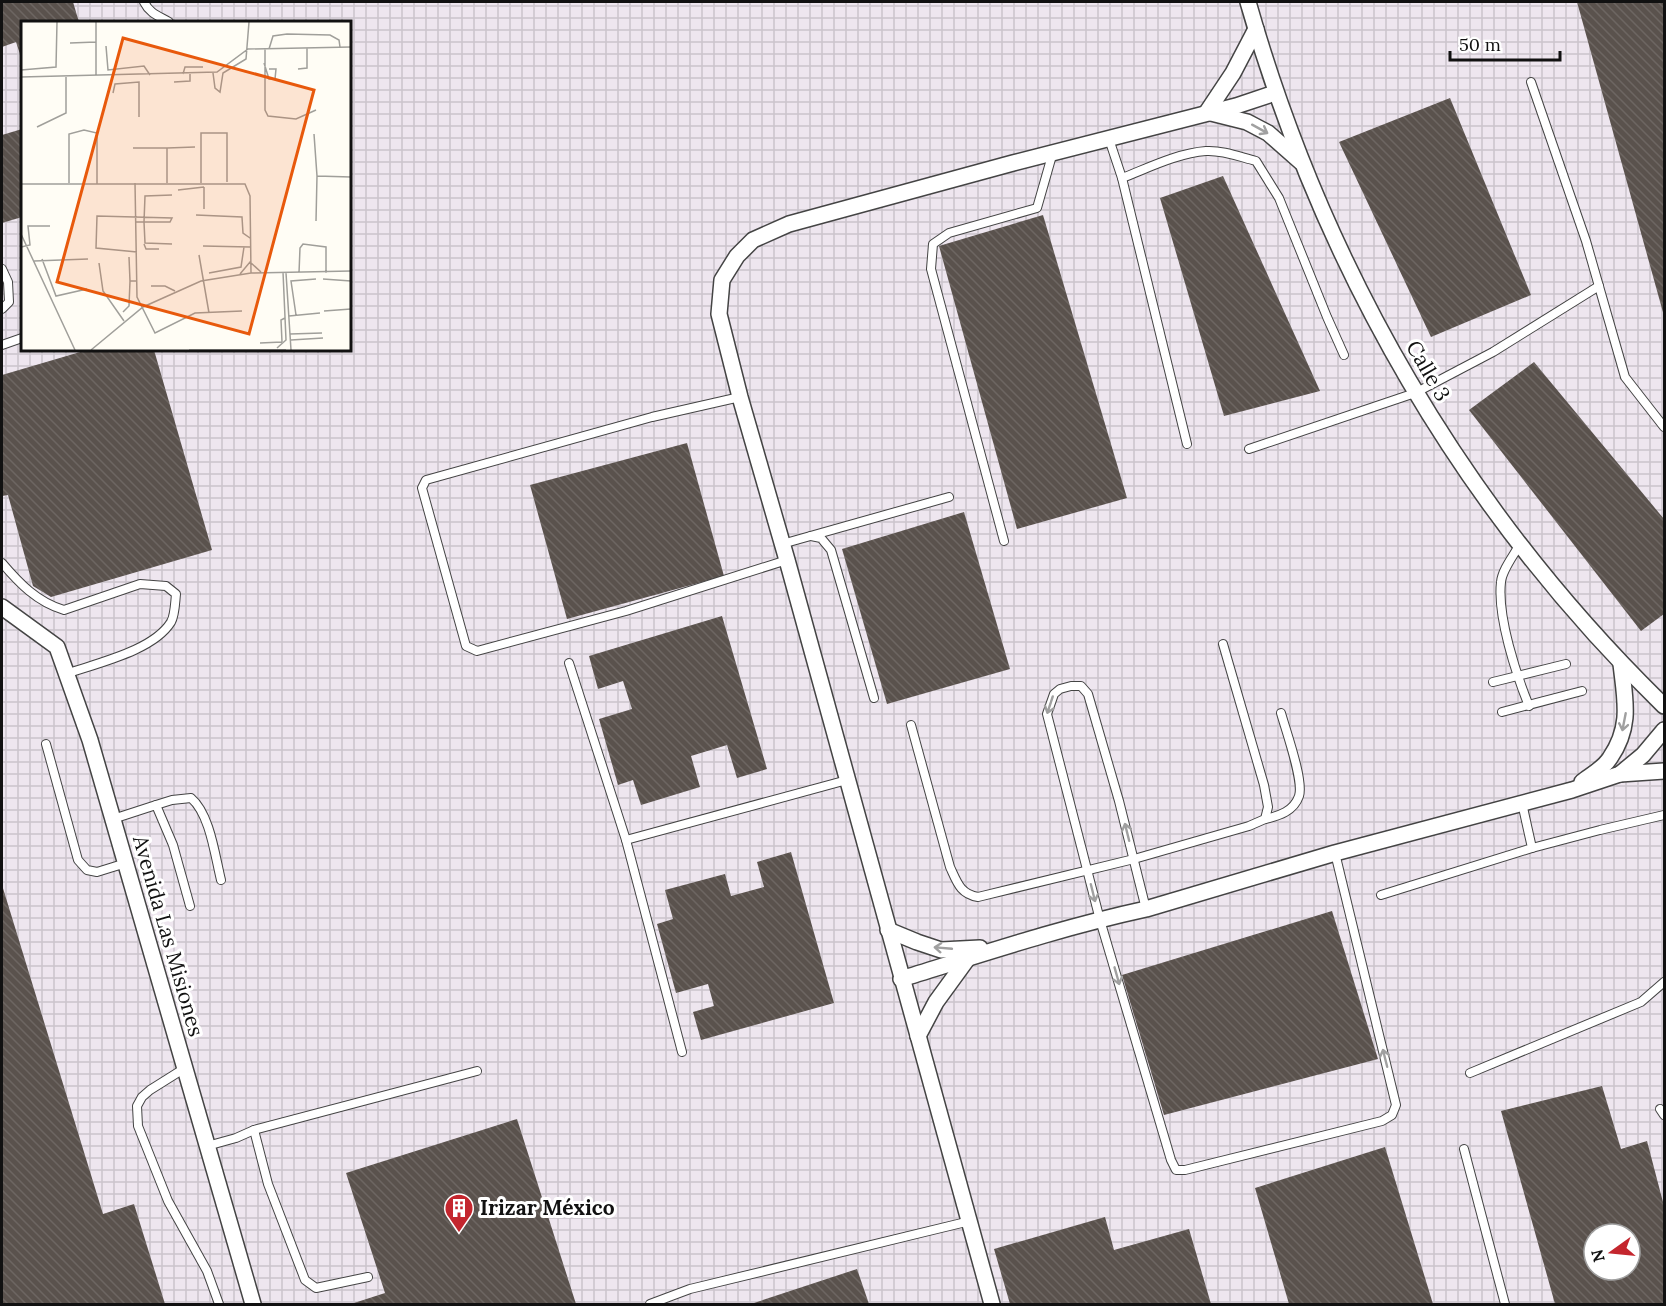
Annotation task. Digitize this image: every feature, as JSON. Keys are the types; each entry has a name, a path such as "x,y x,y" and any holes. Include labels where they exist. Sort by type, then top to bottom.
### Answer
{"street":[{"name":"Calle 3","path":"1248,2 1275,93 1303,164 1360,293 1414,393 1520,544 1585,624 1621,664 1665,706"},
{"path":"1207,112 1233,73 1256,29"},
{"path":"992,1305 740,397 719,314 722,280 737,256 753,240 789,224 1236,106 1275,93"},
{"path":"1207,112 1247,122 1268,133 1303,164"},
{"name":"Avenida Las Misiones","path":"2,607 57,647 90,740 253,1305"},
{"path":"1572,790 1609,760 1618,743 1627,718 1621,664"},
{"path":"1620,774 1643,755 1665,730"},
{"path":"901,979 1001,947 1146,909 1335,853 1572,790 1620,774 1665,771"},
{"path":"888,930 941,950 1001,947"},
{"path":"918,1036 936,1002 969,958"}],"lane":[{"path":"144,2 155,15 168,21"},
{"path":"1531,82 1586,241 1624,377 1665,427"},
{"path":"1109,139 1122,178 1187,444"},
{"path":"1122,178 1181,157 1206,151 1227,153 1256,161 1279,198 1344,355"},
{"path":"1004,541 931,269 933,244 950,233 1038,208 1053,153"},
{"path":"2,269 8,282 9,302 2,309"},
{"path":"1249,449 1414,393 1493,352 1599,286"},
{"path":"2,345 21,338"},
{"path":"740,397 652,417 426,480 422,488 466,646 477,651 626,611 787,560"},
{"path":"782,544 949,497"},
{"path":"811,536 821,538 831,550 874,698"},
{"path":"1520,544 1500,579 1502,613 1529,706"},
{"path":"2,563 22,587 52,606 64,610 140,584 166,585 176,594 172,620 159,637 144,645 66,674"},
{"path":"1223,644 1264,785 1268,807 1265,819"},
{"path":"569,663 626,840 682,1052"},
{"path":"1493,682 1566,664"},
{"path":"1146,909 1119,801 1088,694 1082,686 1060,689 1054,694 1047,714 1100,920 1171,1160 1176,1170 1185,1170 1382,1121 1392,1115 1396,1105 1335,853"},
{"path":"1502,712 1582,691"},
{"path":"911,725 950,867 958,885 968,896 978,897 1134,859 1279,816 1289,810 1299,797 1300,783 1281,713"},
{"path":"46,744 78,860 87,870 98,872 126,864"},
{"path":"626,840 847,780"},
{"path":"113,819 172,800 191,798 199,805 210,835 221,880"},
{"path":"1522,802 1532,849"},
{"path":"156,805 172,845 190,906"},
{"path":"1381,895 1532,849 1665,815"},
{"path":"1470,1073 1641,1002 1665,982"},
{"path":"184,1068 142,1097 137,1106 138,1126 168,1201 207,1271 219,1305"},
{"path":"207,1146 254,1130 477,1071"},
{"path":"254,1130 268,1184 305,1280 316,1288 368,1277"},
{"path":"1464,1149 1505,1305"},
{"path":"650,1305 690,1289 970,1221"}],"shaded area":[{"path":"2,2 1664,2 1664,1304 2,1304"}],"building":[{"path":"2,2 73,2 79,21 21,21 21,57 16,42 2,47"},
{"path":"1577,2 1664,2 1664,316"},
{"path":"1450,98 1531,295 1431,337 1339,142"},
{"path":"21,129 21,217 2,223 2,135"},
{"path":"1223,176 1320,391 1224,416 1160,198"},
{"path":"1043,215 1127,498 1017,529 939,246"},
{"path":"84,351 154,351 212,550 51,597 33,586 8,495 2,496 2,375"},
{"path":"1534,362 1664,519 1664,614 1641,631 1469,410"},
{"path":"687,443 724,576 567,619 530,485"},
{"path":"964,512 1010,669 887,704 842,549"},
{"path":"722,616 767,769 737,778 727,745 691,756 700,787 641,805 633,780 618,785 599,719 632,709 623,681 598,689 589,656"},
{"path":"791,852 834,1003 701,1040 693,1012 714,1006 708,984 676,993 657,924 673,919 665,890 725,874 731,896 764,887 757,862"},
{"path":"2,885 103,1214 134,1204 165,1304 2,1304"},
{"path":"1332,911 1378,1059 1164,1115 1122,975"},
{"path":"1602,1086 1621,1149 1647,1141 1664,1206 1664,1304 1555,1304 1501,1111"},
{"name":"Irizar México","path":"517,1119 576,1304 351,1304 385,1293 346,1173"},
{"path":"1385,1147 1433,1304 1289,1304 1255,1188"},
{"path":"1105,1217 1114,1250 1189,1229 1211,1304 1010,1304 994,1249"},
{"path":"857,1269 869,1304 751,1304"}],"place":[{"name":"Irizar México","path":"459,1234"}]}
